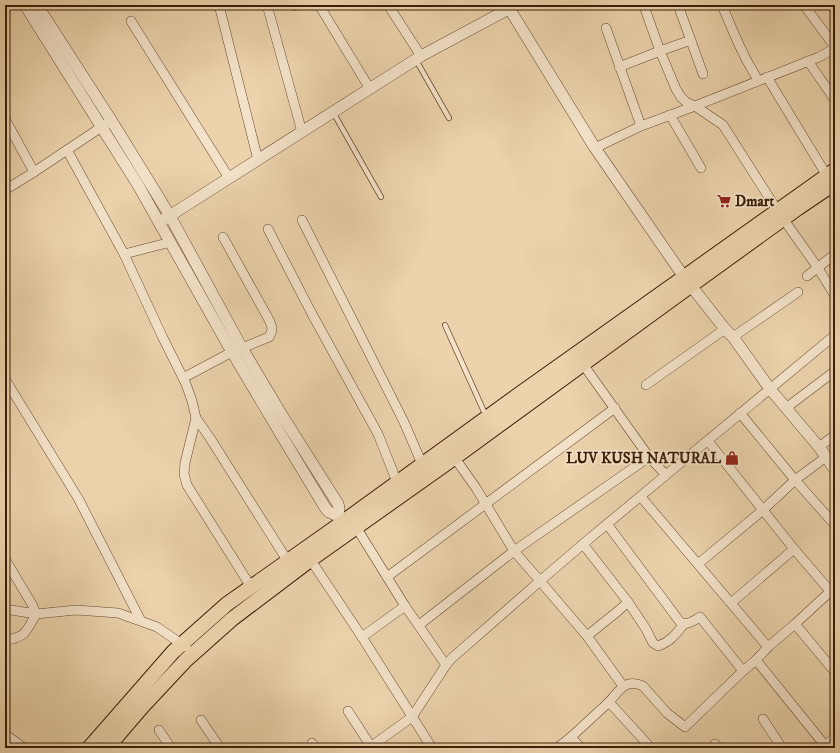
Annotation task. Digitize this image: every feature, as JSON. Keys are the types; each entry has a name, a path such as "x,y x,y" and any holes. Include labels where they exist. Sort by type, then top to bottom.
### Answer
{"main road":[{"path":"346,524 450,452 832,176"},
{"path":"89,748 137,702 191,657 232,619 307,555 397,482 422,464 450,452"},
{"path":"107,748 137,702 177,648 227,604 287,560 307,555"}],"street":[{"path":"25,5 170,216 283,438 326,509 346,524 387,576 405,606 446,665"},
{"path":"37,5 106,123 138,185 171,242 237,350"},
{"path":"219,5 258,160"},
{"path":"267,5 302,132"},
{"path":"319,5 370,89"},
{"path":"388,5 419,58"},
{"path":"678,5 703,74"},
{"path":"722,5 741,49 758,81"},
{"path":"595,148 641,126 808,61 835,47 804,5"},
{"path":"160,222 419,58 511,6 595,148 687,281 733,337 770,389 819,447 835,470"},
{"path":"644,6 660,51 676,89 681,97 686,102 695,106 723,125 835,296"},
{"path":"131,22 229,178"},
{"path":"606,28 641,126"},
{"path":"619,67 691,40"},
{"path":"808,61 835,100"},
{"path":"767,77 832,176"},
{"path":"670,115 701,168"},
{"path":"5,119 34,172"},
{"path":"5,190 68,150 106,123"},
{"path":"68,150 124,254 183,378 192,401 196,418 287,560"},
{"path":"302,220 404,422 422,464"},
{"path":"268,229 312,314 378,434 397,482"},
{"path":"183,378 237,350 269,336 272,332 272,325 223,237"},
{"path":"124,254 171,242"},
{"path":"807,276 835,254"},
{"path":"733,337 798,292"},
{"path":"646,385 725,329"},
{"path":"348,711 371,748 412,717 452,658 583,544 835,335"},
{"path":"579,359 649,457 666,475"},
{"path":"786,408 835,371"},
{"path":"5,379 78,498 141,621"},
{"path":"387,576 615,408"},
{"path":"740,413 795,480 835,525"},
{"path":"196,418 185,463 184,474 187,485 251,587"},
{"path":"819,447 835,435"},
{"path":"557,748 609,702 623,686 632,683 643,686 667,713 685,727 768,647 832,589 794,549 708,440"},
{"path":"450,452 476,488 514,551 587,636 623,686"},
{"path":"419,625 514,551 649,457"},
{"path":"698,564 763,510 795,480 826,457"},
{"path":"641,497 768,647"},
{"path":"607,524 680,622 684,624"},
{"path":"583,544 628,602 646,629 653,643 658,646 663,644 670,640 684,624 688,624 700,617 743,671"},
{"path":"731,603 794,549"},
{"path":"307,555 362,637 432,748"},
{"path":"5,560 33,606 36,614 25,634 14,639 5,640"},
{"path":"587,636 628,602"},
{"path":"362,637 405,606"},
{"path":"5,609 36,614 76,610 118,613 157,627 177,648 191,657"},
{"path":"795,624 835,672"},
{"path":"756,660 824,747 835,737"},
{"path":"609,702 651,748"},
{"path":"763,719 782,748"},
{"path":"201,720 220,748"},
{"path":"159,730 171,748"},
{"path":"5,734 24,748"},
{"path":"571,737 581,748"}],"lane":[{"path":"419,58 449,118"},
{"path":"333,112 381,197"},
{"path":"445,325 490,423"}],"place":[{"name":"Dmart","path":"724,201"},
{"name":"LUV KUSH NATURAL","path":"732,458"}]}
